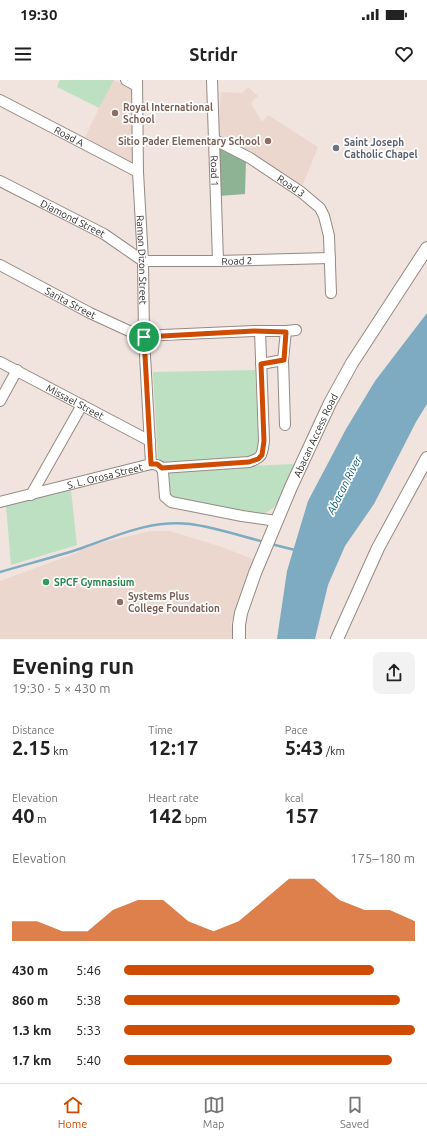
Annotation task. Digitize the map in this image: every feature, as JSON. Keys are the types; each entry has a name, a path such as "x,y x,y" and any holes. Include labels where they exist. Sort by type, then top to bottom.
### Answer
{"street":[{"path":"126,80 137,83"},
{"name":"Road 1","path":"212,80 218,261"},
{"name":"Ramon Dizon Street","path":"137,83 138,172 143,261 144,337 151,464"},
{"name":"Road A","path":"0,100 138,172"},
{"name":"Road 3","path":"215,140 250,158 310,198 320,208 327,223 329,236 331,293"},
{"name":"Diamond Street","path":"0,181 104,234 143,261"},
{"name":"Abacan Access Road","path":"239,639 241,613 255,573 291,487 343,379 427,248"},
{"name":"Road 2","path":"143,261 218,261 330,258"},
{"name":"Sarita Street","path":"0,265 90,313 144,337"},
{"path":"260,331 264,441 262,455 258,459 249,462 162,468 165,497 171,502 242,516 275,526"},
{"path":"144,337 260,331 291,331 284,360 285,425"},
{"path":"261,364 284,360"},
{"name":"Missael Street","path":"0,362 150,441"},
{"path":"0,401 17,370"},
{"path":"31,495 82,405"},
{"path":"337,639 378,548 427,458"},
{"name":"S. L. Orosa Street","path":"0,502 151,464 157,464 162,468"}],"shaded area":[{"name":"Royal International School","path":"113,80 134,89 135,164 85,137"},
{"name":"Sitio Pader Elementary School","path":"248,87 258,96 251,103 262,122 268,115 318,147 301,189 218,135 221,92 242,93"},
{"name":"Systems Plus College Foundation","path":"150,531 170,531 222,547 255,560 231,623 233,639 0,639 0,581 79,552 80,548"}],"green space":[{"path":"60,80 114,80 99,108 57,87"},
{"path":"224,147 246,161 245,194 219,196 220,149"},
{"path":"255,370 258,453 248,458 158,462 153,372"},
{"path":"295,464 277,504 269,511 259,515 172,498 170,496 169,475 170,472 175,469"},
{"path":"71,490 77,545 11,565 6,506"}],"water":[{"name":"Abacan River","path":"427,313 427,404 416,422 374,504 345,546 328,585 315,639 277,639 287,571 308,501 346,429 375,381"}],"waterway":[{"path":"0,572 72,551 134,530 161,524 175,523 199,525 264,542"},
{"path":"271,544 295,550"}],"place":[{"name":"Royal International School","path":"115,113"},
{"name":"Sitio Pader Elementary School","path":"268,141"},
{"name":"Saint Joseph Catholic Chapel","path":"336,148"},
{"name":"SPCF Gymnasium","path":"46,582"},
{"name":"Systems Plus College Foundation","path":"120,602"}],"route":[{"path":"254,331 286,332 284,360 261,364 264,441 262,455 258,459 249,462 162,468 157,464 151,464 144,337 254,331"}]}
